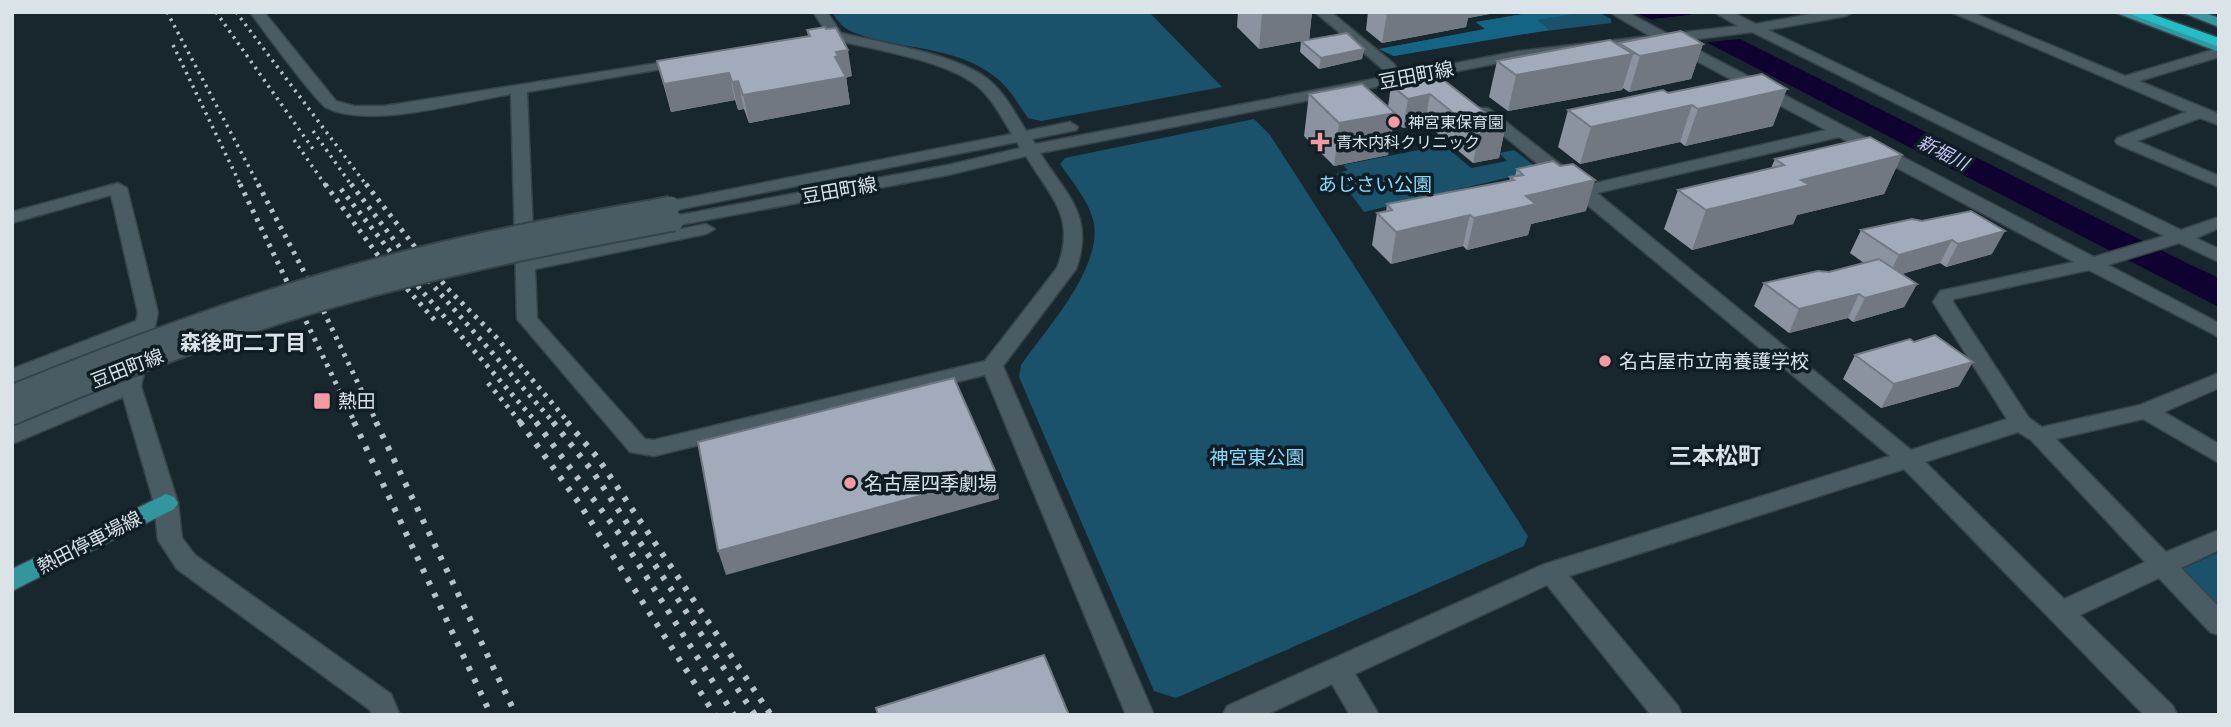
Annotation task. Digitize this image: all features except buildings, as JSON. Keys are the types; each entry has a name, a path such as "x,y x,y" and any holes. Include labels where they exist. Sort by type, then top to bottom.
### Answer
{"highway":[{"path":"2132,12 2219,48"},
{"path":"2150,12 2219,34"},
{"path":"2163,12 2219,34"}],"main road":[{"path":"2121,12 2219,48"},
{"path":"2188,12 2219,23"},
{"name":"熱田停車場線","path":"12,581 166,503"}],"street":[{"path":"257,12 318,91 339,109 384,111 698,58"},
{"path":"519,88 527,319 638,446 654,448 992,366 1066,268 1073,251 1073,219 997,97 978,79 950,65 829,37 820,12"},
{"path":"1322,12 1389,67"},
{"path":"1616,12 1667,32 1842,131 2102,262 2219,331"},
{"path":"1667,32 1780,12"},
{"path":"1754,29 1846,12"},
{"path":"1958,12 2219,120"},
{"path":"1728,21 1754,29 2175,241 2219,256"},
{"name":"豆田町線","path":"12,395 193,326 335,280 462,247 948,170 1026,144 1389,67 1548,39 1667,32"},
{"name":"豆田町線","path":"12,415 158,356 343,295 464,263 846,171 1026,144 1519,55 1667,32"},
{"path":"2124,81 2219,48"},
{"path":"1432,72 1584,191 1909,460 2163,715"},
{"path":"2200,112 2123,141 2219,182"},
{"path":"1584,191 1842,131"},
{"path":"527,265 861,201 948,170"},
{"path":"12,218 118,188 148,313 130,386 166,503 170,540 186,562 380,702 386,715"},
{"path":"2219,222 2175,241 2102,262 1947,295 1943,302 2030,429 2219,624"},
{"path":"12,377 144,326"},
{"path":"992,366 1140,715"},
{"path":"1237,715 1551,572 1909,460 2030,429 2146,411 2219,380"},
{"path":"12,436 130,386"},
{"path":"2146,411 2219,455"},
{"path":"2061,612 2219,539"},
{"path":"1551,572 1668,715"},
{"path":"1338,668 1366,715"}],"green space":[{"path":"832,12 1149,12 1222,87 1041,121 1028,118 1004,85 978,66 944,53 855,33 842,25"},
{"path":"1535,12 1598,12 1611,19 1611,23 1489,38 1394,56 1379,49 1485,29 1476,22"},
{"name":"神宮東公園","path":"1254,119 1270,135 1528,536 1524,546 1176,698 1154,691 1019,377 1021,365 1071,296 1090,257 1094,237 1093,219 1083,197 1060,164 1065,158"},
{"name":"あじさい公園","path":"1444,145 1471,168 1507,161 1499,153 1514,150 1540,170 1364,212 1336,174 1348,170 1343,165"},
{"path":"2219,552 2219,612 2182,569"}],"shaded area":[{"path":"1535,12 1586,12 1537,20 1549,30 1394,56 1379,49 1485,29 1476,22"}],"water":[{"name":"新堀川","path":"1633,12 1686,12 2219,278 2219,307 1706,42"}],"pier":[{"path":"1698,14 1748,38 1700,43 1652,19"}],"railway":[{"path":"167,12 259,186"},
{"path":"216,12 313,149"},
{"path":"236,12 367,186"},
{"path":"173,45 241,186"},
{"path":"313,131 352,186"},
{"path":"294,140 326,186"},
{"path":"240,184 355,423"},
{"path":"258,184 313,289 377,423"},
{"path":"325,184 380,258 438,324"},
{"path":"351,184 401,249 554,423"},
{"path":"366,184 446,287 496,337 569,423"},
{"path":"341,189 415,283 537,423"},
{"path":"488,383 521,423"},
{"path":"354,422 491,715"},
{"path":"376,422 516,715"},
{"path":"520,422 579,503 715,715"},
{"path":"536,422 620,535 734,715"},
{"path":"553,422 593,472 755,715"},
{"path":"567,422 597,457 771,715"}],"place":[{"name":"神宮東保育園","path":"1394,122"},
{"name":"青木内科クリニック","path":"1320,142"},
{"name":"名古屋市立南養護学校","path":"1605,361"},
{"name":"熱田","path":"322,401"},
{"name":"名古屋四季劇場","path":"850,483"}],"district":[{"name":"森後町二丁目","path":"243,343"},
{"name":"三本松町","path":"1715,456"}]}
